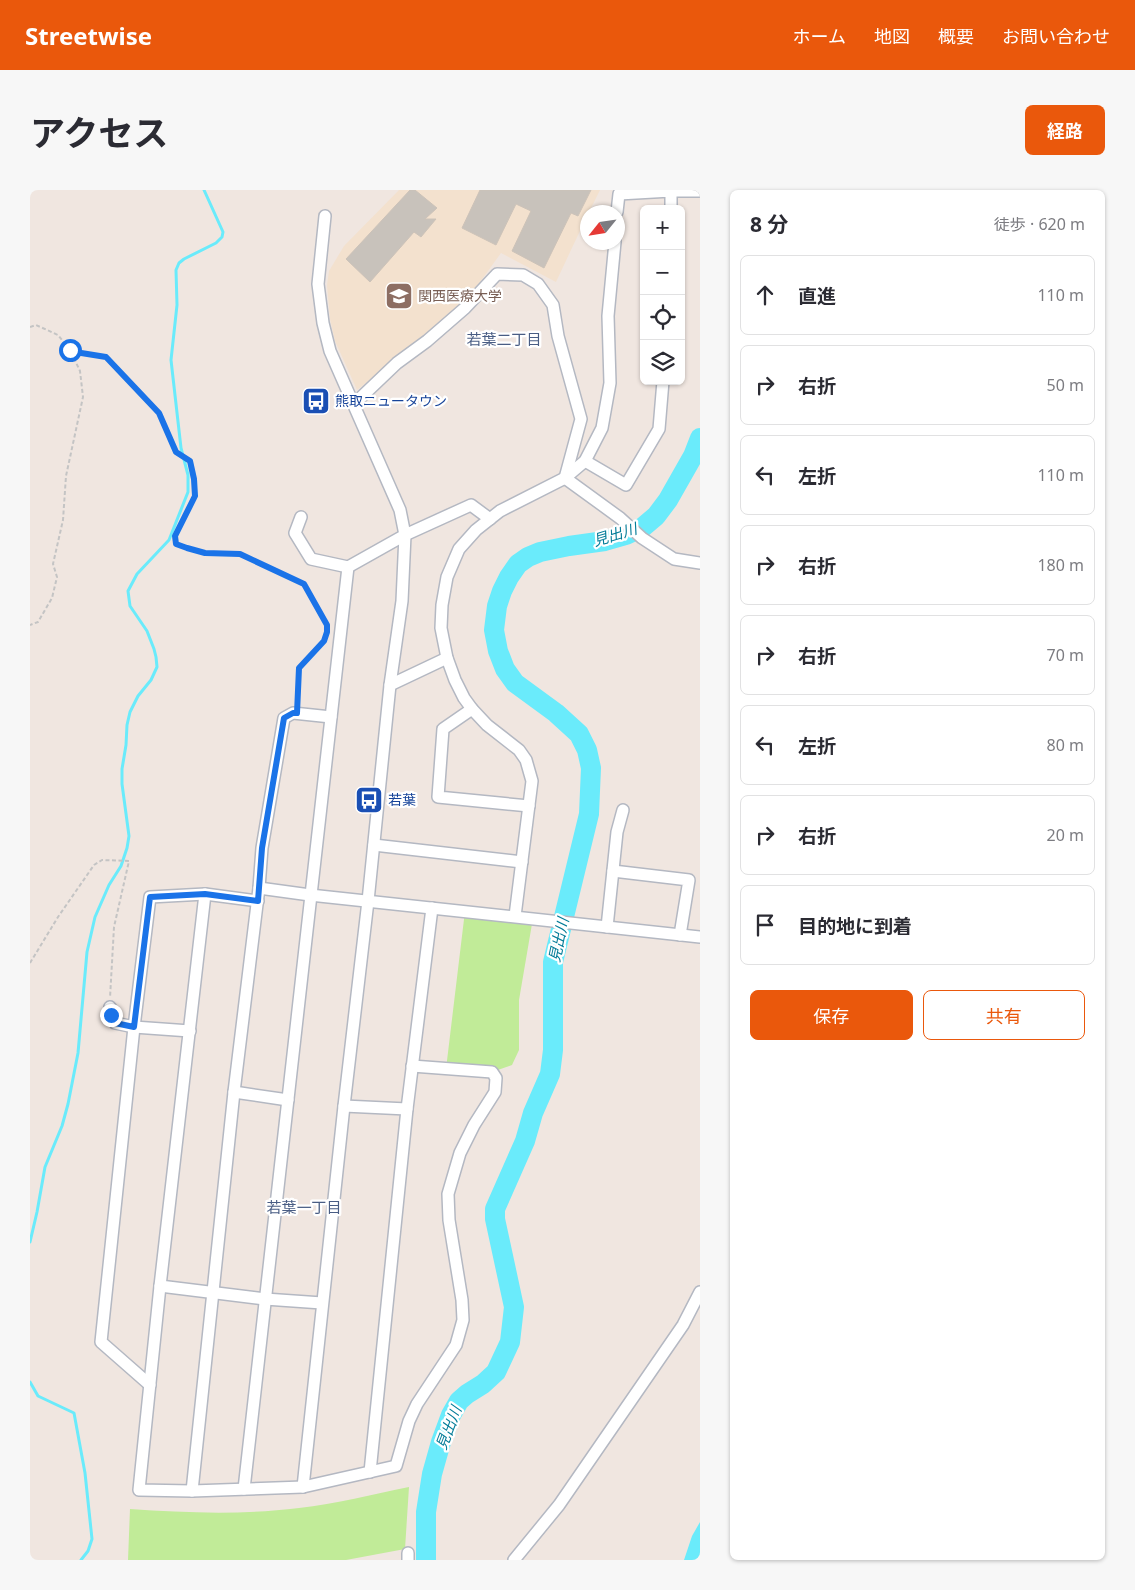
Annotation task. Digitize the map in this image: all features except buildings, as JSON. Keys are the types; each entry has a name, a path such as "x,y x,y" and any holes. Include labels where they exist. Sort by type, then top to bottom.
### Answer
{"street":[{"path":"671,191 671,205"},
{"path":"618,205 619,194 700,191"},
{"path":"302,1486 368,901 390,685 402,601 405,536 400,510 330,351 323,323 318,284 325,216"},
{"path":"515,916 532,781 526,760 519,750 487,725 464,698 447,658 441,628 442,605 447,577 459,549 476,530 500,511 565,478 585,462 602,428 610,383 608,316 614,250"},
{"path":"354,404 397,363 427,341 465,308 497,274 523,276 538,284 553,304 558,336 581,419 565,478"},
{"path":"585,462 626,485 659,429 663,385"},
{"path":"565,478 620,518 642,538 674,559 700,562"},
{"path":"301,517 295,533 311,559 348,567 405,536 471,505 490,519"},
{"path":"244,1489 348,567"},
{"path":"390,685 447,658"},
{"path":"472,709 443,729 438,797 529,806"},
{"path":"192,1491 234,1092 258,901 262,848 284,718 293,713 331,717"},
{"path":"607,927 617,832 623,810"},
{"path":"374,845 522,862"},
{"path":"613,871 689,880 680,935"},
{"path":"259,888 700,937"},
{"path":"150,1385 101,1342 134,1027 150,897 205,894 258,901"},
{"path":"205,894 160,1286 140,1490 192,1491 302,1486 396,1466 409,1421 417,1404 456,1344 462,1320 462,1300 448,1220 448,1194 460,1153 474,1125 495,1092 496,1078 492,1072 412,1066"},
{"path":"370,1472 407,1109 432,908"},
{"path":"110,1006 111,1015 115,1023 134,1027 190,1031"},
{"path":"234,1092 288,1100"},
{"path":"344,1106 407,1109"},
{"path":"160,1286 265,1299 322,1303"},
{"path":"514,1560 559,1505 683,1325 700,1292"}],"path":[{"path":"30,327 36,326 58,335 70,350 80,371 83,397 66,476 63,520 53,564 58,577 52,598 38,622 30,625"},
{"path":"70,350 106,357 159,413 176,452 190,461 195,496 175,536 176,544 205,553 240,554 304,584 327,625 327,632 324,641 299,668 297,713"},
{"path":"30,963 58,917 94,865 102,860 129,861 114,927 110,1006"}],"shaded area":[{"name":"関西医療大学","path":"399,190 600,190 592,205 580,205 580,231 556,282 501,253 462,307 357,390 335,341 330,319 327,285 329,271 344,246"}],"green space":[{"path":"465,911 533,918 519,1000 519,1050 512,1065 492,1072 446,1069"},
{"path":"409,1487 405,1549 346,1560 128,1560 130,1509 215,1513 257,1512 327,1504"}],"water":[{"path":"700,1522 700,1560 684,1560 692,1536"}],"waterway":[{"path":"30,1242 45,1167 62,1126 68,1104 78,1053 87,952 95,917 109,885 121,866 127,848 129,836 122,784 127,725 130,712 138,696 151,680 157,667 154,649 147,631 130,606 128,591 137,574 169,540 188,492 188,475 181,448 171,360 177,305 176,270 179,263 184,259 216,243 222,237 223,232 204,190"},
{"name":"見出川","path":"426,1560 426,1512 432,1474 451,1415 459,1401 496,1372 510,1342 514,1307 495,1219 495,1209 525,1141 533,1113 550,1074 553,1050 553,962 589,814 591,768 587,750 579,734 556,713 515,683 505,669 498,651 494,630 497,606 509,577 518,564 528,557 540,552 605,541 626,535 643,527 656,516 668,500 693,456 700,438"},
{"path":"30,1382 38,1396 74,1413 85,1473 92,1539 88,1551 81,1560"}],"place":[{"name":"関西医療大学","path":"399,296"},
{"name":"熊取ニュータウン","path":"316,401"},
{"name":"若葉","path":"369,800"}],"district":[{"name":"若葉二丁目","path":"504,340"},
{"name":"若葉一丁目","path":"304,1208"}],"route":[{"path":"70,350 106,357 159,413 176,452 190,461 195,496 175,536 176,544 205,553 240,554 304,584 327,625 324,641 299,668 297,713 284,718 262,848 258,901 205,894 150,897 134,1027 115,1023 111,1015"}]}
